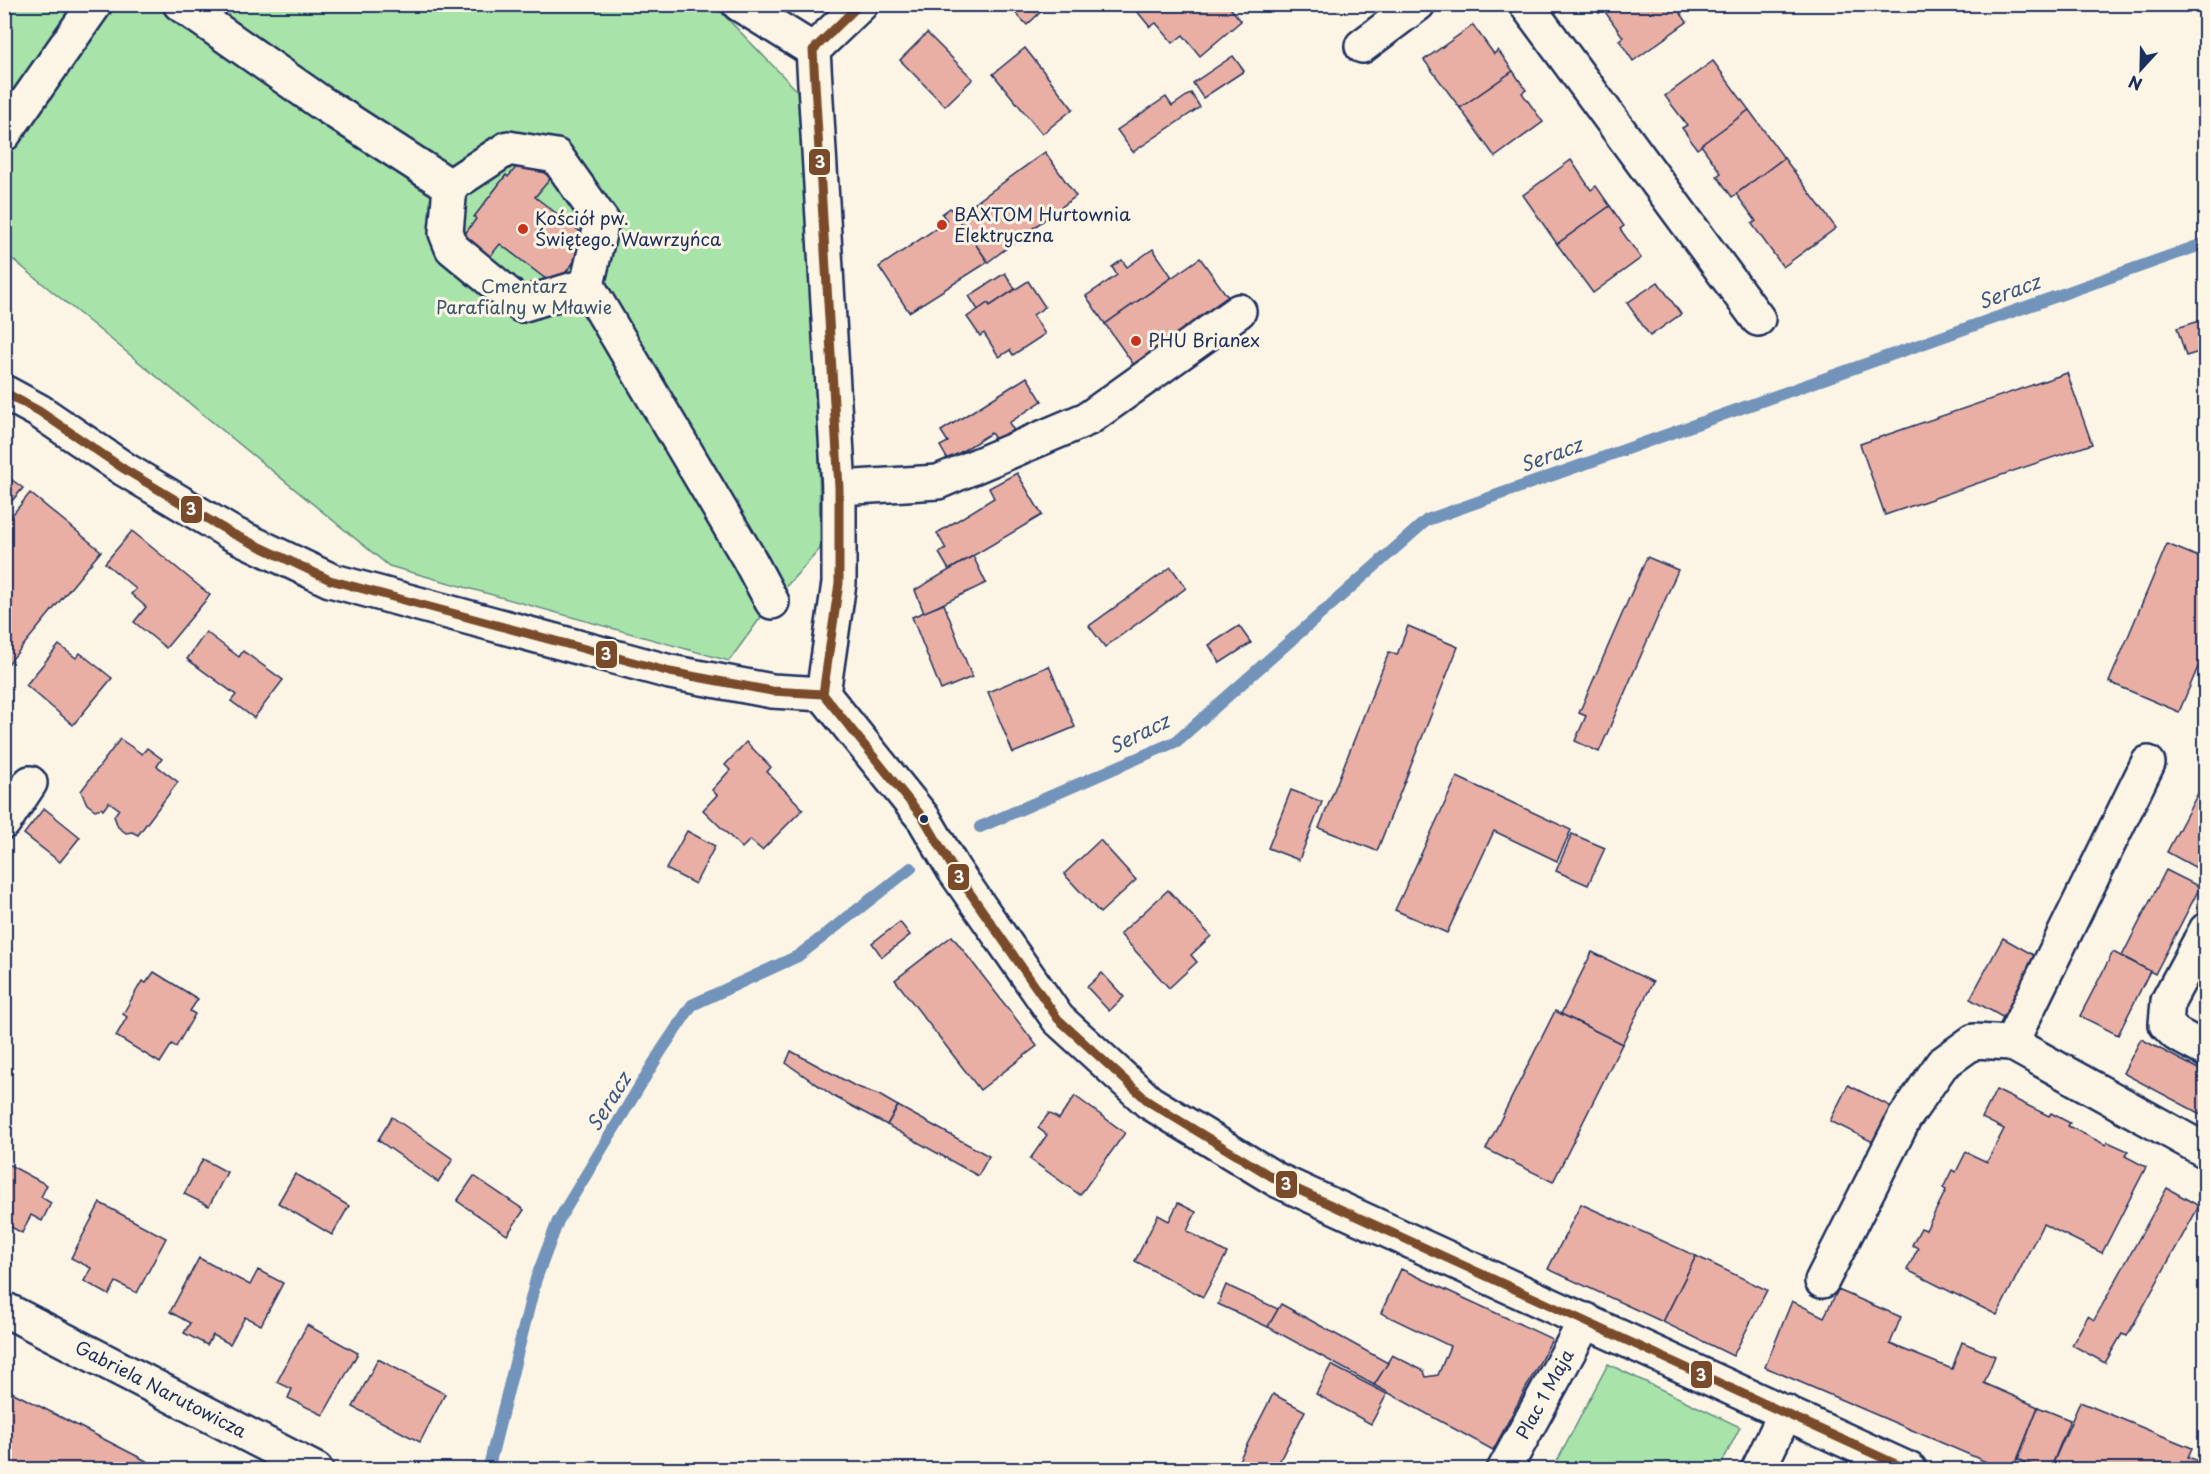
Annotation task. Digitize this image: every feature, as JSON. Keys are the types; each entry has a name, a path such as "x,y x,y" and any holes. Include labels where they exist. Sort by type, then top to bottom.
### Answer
{"street":[{"path":"4,134 95,4"},
{"path":"180,4 320,102 450,186"},
{"path":"739,4 813,50"},
{"path":"861,4 813,50 838,488 839,583 823,694 924,819 954,870 1058,1019 1149,1102 1277,1180 1911,1470"},
{"path":"1526,4 1758,319"},
{"path":"1362,46 1399,10"},
{"path":"450,186 508,147 556,156 602,221 587,285 748,557 772,602"},
{"path":"450,186 446,232 452,249 521,305 587,285"},
{"path":"838,488 938,482 1089,418 1239,310"},
{"path":"4,392 39,411 124,469 231,533 330,580 670,672 772,691 823,694"},
{"path":"2011,1043 2148,763"},
{"path":"4,822 30,783"},
{"path":"2205,930 2168,1001 2166,1024 2176,1034 2205,1050"},
{"path":"1822,1281 1904,1119 1942,1064 1974,1041 2011,1043 2205,1151"},
{"name":"Gabriela Narutowicza","path":"4,1309 316,1470"},
{"name":"Plac 1 Maja","path":"1504,1470 1586,1320"},
{"path":"1758,1470 1786,1412"}],"green space":[{"name":"Cmentarz Parafialny w Mławie","path":"4,5 714,5 816,110 820,549 772,602 729,661 389,566 5,253"},
{"path":"1608,1364 1740,1427 1719,1469 1553,1469"}],"building":[{"path":"1007,4 1049,4 1027,25"},
{"path":"1131,4 1227,4 1241,21 1200,56 1183,35 1173,43 1156,23 1150,27"},
{"path":"1593,4 1609,4 1599,13"},
{"path":"1609,4 1674,4 1687,22 1633,61 1619,40 1623,37 1603,9"},
{"path":"1473,25 1494,54 1498,50 1513,71 1460,108 1424,60"},
{"path":"927,33 973,79 945,106 900,60"},
{"path":"1025,48 1073,109 1042,134 993,74"},
{"path":"1233,56 1244,71 1203,98 1193,83"},
{"path":"1713,61 1749,110 1697,149 1682,128 1687,125 1665,96"},
{"path":"1513,71 1526,90 1522,93 1543,122 1495,157 1460,108"},
{"path":"1191,93 1200,107 1133,152 1117,130 1166,97 1172,106"},
{"path":"1749,110 1784,158 1732,197 1717,176 1721,173 1701,145"},
{"path":"1045,152 1076,196 988,262 956,217"},
{"name":"Kościół pw. Świętego. Wawrzyńca","path":"524,158 551,178 535,197 591,240 555,286 500,244 484,264 458,243 476,219 474,217 506,175 508,177"},
{"path":"1784,158 1836,228 1783,267 1752,224 1756,221 1736,194"},
{"path":"1571,160 1591,190 1596,186 1610,206 1557,244 1523,195"},
{"path":"1610,206 1624,226 1620,229 1641,258 1593,293 1557,244"},
{"path":"950,208 988,262 909,312 879,267 947,221 942,214"},
{"path":"1153,249 1172,277 1105,324 1086,296 1117,275 1112,267 1122,260 1127,267"},
{"path":"1200,258 1233,304 1138,371 1105,324"},
{"path":"1005,273 1015,289 990,306 988,303 978,310 969,296"},
{"path":"1028,281 1045,307 1033,315 1045,334 1013,355 1010,350 999,357 984,333 980,336 967,317 988,303 990,306"},
{"path":"1658,282 1681,314 1650,336 1627,303"},
{"path":"2206,319 2206,350 2186,356 2177,328"},
{"path":"2067,373 2092,444 1885,515 1860,444"},
{"path":"1027,377 1042,401 1009,423 1015,432 998,443 991,433 948,460 940,446 948,442 941,431"},
{"path":"1017,473 1042,515 949,570 939,553 946,549 937,533 994,498 989,488"},
{"path":"4,474 23,488 4,510"},
{"path":"30,493 101,551 4,669 4,525"},
{"path":"132,531 210,595 166,648 134,622 146,607 131,594 136,589 105,563"},
{"path":"2167,544 2206,560 2206,648 2179,712 2109,682"},
{"path":"973,556 986,583 924,613 915,590"},
{"path":"1647,557 1678,570 1599,752 1575,741 1586,716 1579,713"},
{"path":"1171,567 1186,588 1105,647 1089,626"},
{"path":"944,604 972,677 941,690 912,617"},
{"path":"1239,626 1251,643 1220,663 1209,645"},
{"path":"1408,626 1458,647 1377,851 1319,828 1389,652 1397,655"},
{"path":"206,632 239,657 243,651 283,680 254,718 231,701 236,695 187,659"},
{"path":"59,645 76,658 80,653 112,678 73,725 26,685"},
{"path":"1049,666 1075,727 1013,753 988,692"},
{"path":"120,739 142,754 147,748 162,759 157,766 178,782 138,835 132,832 126,833 118,827 114,816 119,809 109,802 103,810 101,808 95,810 87,804 81,791"},
{"path":"746,742 771,767 767,772 803,809 762,850 750,840 742,848 703,810 717,795 712,790 730,770 725,765"},
{"path":"1457,777 1571,830 1557,861 1494,831 1447,933 1395,910"},
{"path":"2206,778 2206,864 2202,871 2167,852"},
{"path":"1291,790 1322,802 1299,860 1268,848"},
{"path":"44,808 80,837 60,862 24,834"},
{"path":"687,831 715,846 695,884 666,869"},
{"path":"1572,834 1605,848 1588,885 1556,871"},
{"path":"1100,840 1136,880 1100,913 1064,874"},
{"path":"2166,870 2200,887 2155,974 2122,956"},
{"path":"1168,890 1211,936 1191,955 1197,962 1169,988 1120,934"},
{"path":"900,922 910,935 882,957 872,943"},
{"path":"952,936 1037,1046 980,1090 895,980"},
{"path":"2003,938 2037,957 2004,1018 1970,999"},
{"path":"1592,952 1653,982 1622,1044 1561,1014"},
{"path":"2113,952 2150,971 2118,1035 2080,1016"},
{"path":"154,972 198,999 190,1011 195,1014 176,1047 172,1044 160,1063 116,1036 127,1017 123,1014 142,981 146,983"},
{"path":"1102,973 1124,997 1109,1011 1087,987"},
{"path":"1555,1011 1622,1044 1553,1182 1486,1149"},
{"path":"2141,1039 2206,1073 2206,1117 2123,1073"},
{"path":"791,1051 855,1086 879,1095 898,1106 887,1125 835,1097 786,1063"},
{"path":"1848,1085 1892,1107 1875,1143 1830,1121"},
{"path":"1996,1090 2049,1116 2051,1113 2070,1123 2068,1126 2106,1145 2108,1142 2128,1151 2125,1156 2146,1167 2102,1253 2043,1224 1997,1315 1907,1270 1918,1248 1912,1245 1921,1228 1926,1230 1946,1190 1943,1188 1952,1170 1956,1172 1966,1152 1987,1162 2004,1129 1982,1118"},
{"path":"1075,1096 1125,1133 1080,1195 1030,1159 1047,1135 1038,1128 1049,1113 1059,1119"},
{"path":"898,1106 989,1156 978,1176 887,1125"},
{"path":"392,1117 453,1159 438,1182 378,1140"},
{"path":"203,1159 227,1172 209,1206 184,1194"},
{"path":"4,1162 47,1185 41,1197 51,1203 42,1221 31,1215 22,1233 4,1223"},
{"path":"295,1174 349,1206 332,1235 278,1203"},
{"path":"474,1176 524,1210 507,1235 457,1201"},
{"path":"2167,1188 2199,1206 2127,1336 2122,1334 2105,1363 2072,1345 2088,1316 2094,1320"},
{"path":"100,1203 166,1238 137,1293 116,1282 109,1295 84,1281 91,1268 71,1258"},
{"path":"1178,1203 1196,1212 1187,1231 1227,1253 1203,1297 1135,1261 1158,1215 1169,1221"},
{"path":"1581,1204 1696,1256 1663,1322 1548,1269"},
{"path":"1696,1256 1767,1290 1733,1356 1663,1322"},
{"path":"199,1258 250,1285 258,1270 283,1283 261,1325 245,1317 230,1344 213,1335 207,1345 184,1333 190,1323 170,1312"},
{"path":"1401,1269 1552,1339 1493,1450 1374,1385 1392,1355 1424,1371 1426,1377 1438,1375 1450,1346 1381,1313"},
{"path":"1226,1285 1278,1309 1268,1327 1218,1304"},
{"path":"1838,1290 1901,1317 1890,1344 1952,1369 1962,1342 1995,1356 1984,1383 2038,1407 2013,1470 2005,1470 1765,1367 1792,1301 1824,1317"},
{"path":"1281,1304 1388,1363 1374,1385 1268,1327"},
{"path":"307,1325 358,1353 323,1415 288,1398 292,1389 277,1382"},
{"path":"378,1359 445,1394 420,1442 353,1407"},
{"path":"1331,1365 1387,1394 1371,1424 1316,1394"},
{"path":"4,1388 164,1470 4,1470"},
{"path":"1273,1394 1305,1411 1275,1470 1234,1470"},
{"path":"2080,1402 2192,1448 2188,1457 2206,1464 2206,1470 2050,1470"},
{"path":"2038,1407 2070,1420 2050,1470 2043,1470 2018,1459"}],"waterway":[{"name":"Seracz","path":"980,827 1177,741 1427,520 2206,243"},
{"name":"Seracz","path":"488,1470 536,1279 558,1221 661,1051 692,1005 798,956 911,868"}],"transit line":[{"name":"3","path":"823,694 839,583 839,488 813,50 860,4"},
{"name":"3","path":"4,392 39,411 124,469 231,533 330,580 670,672 772,691 823,694"},
{"name":"3","path":"823,694 924,819 954,870 1058,1019 1149,1102 1277,1180 1909,1470"}],"place":[{"name":"BAXTOM Hurtownia Elektryczna","path":"942,225"},
{"name":"Kościół pw. Świętego. Wawrzyńca","path":"523,229"},
{"name":"PHU Brianex","path":"1136,341"}]}
